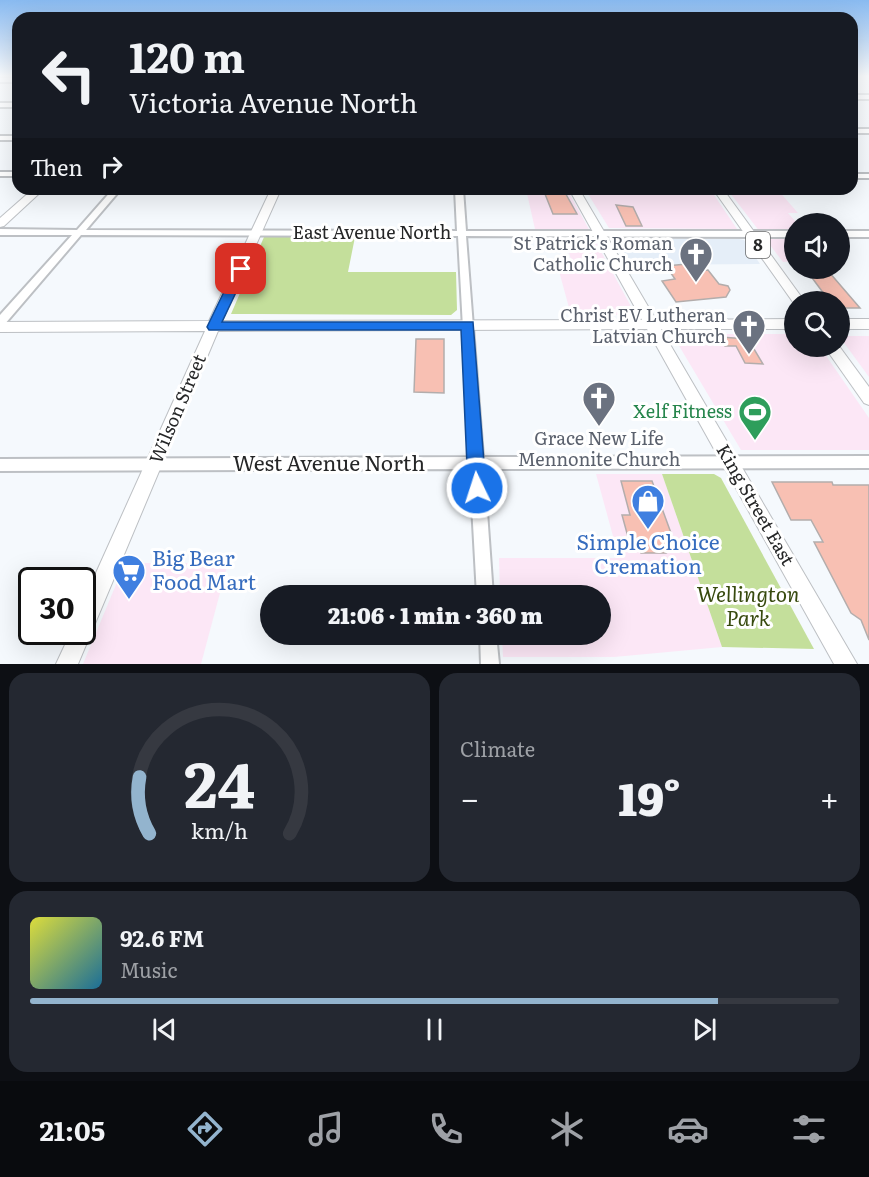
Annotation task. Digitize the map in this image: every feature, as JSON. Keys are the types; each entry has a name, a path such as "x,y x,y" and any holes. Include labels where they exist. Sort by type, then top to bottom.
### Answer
{"main road":[{"path":"0,224 32,195"},
{"name":"Wilson Street","path":"96,598 213,327 273,195"},
{"name":"King Street East","path":"577,195 846,664"},
{"name":"8","path":"722,195 791,291"},
{"path":"0,327 784,324"},
{"path":"850,324 869,324"},
{"path":"839,357 869,399"},
{"name":"Wilson Street","path":"68,664 76,645"}],"street":[{"path":"0,322 112,195"},
{"path":"459,195 475,464 485,585"},
{"name":"East Avenue North","path":"0,232 784,234"},
{"path":"850,234 869,234"},
{"name":"West Avenue North","path":"0,465 869,462"},
{"path":"489,645 490,664"}],"shaded area":[{"path":"527,195 570,195 634,312 629,315 571,315 559,271 574,270 565,239 537,238"},
{"path":"589,195 714,195 737,229 609,228"},
{"path":"732,195 782,195 798,213 784,213 784,262"},
{"path":"619,239 739,239 744,240 760,264 631,265 617,241"},
{"path":"672,334 784,334 784,357 827,357 869,418 869,450 741,450"},
{"path":"850,336 869,336 869,377 850,351"},
{"path":"596,474 662,474 722,647 614,657 503,657 502,645 611,645 611,585 500,585 499,558 619,558"},
{"path":"125,563 228,563 201,664 83,664 91,645 96,645 96,633"}],"green space":[{"path":"264,237 355,237 348,272 456,272 457,310 451,315 231,314"},
{"name":"Wellington Park","path":"662,474 714,474 721,478 814,649 722,647"}],"building":[{"path":"545,195 566,195 577,214 553,214"},
{"path":"616,205 633,207 642,226 626,226"},
{"name":"St Patrick's Roman Catholic Church","path":"687,264 692,271 708,270 719,284 728,286 730,290 726,297 676,302 662,281 675,279 666,266"},
{"path":"813,279 835,279 845,291 822,291"},
{"path":"850,296 860,308 850,308"},
{"name":"Christ EV Lutheran Latvian Church","path":"720,337 748,339 763,364 745,363 736,346 725,346"},
{"path":"416,339 444,339 444,393 414,392"},
{"name":"Simple Choice Cremation","path":"621,481 652,481 675,544 672,550 666,553 641,553 640,548 631,548 622,515 630,515"},
{"path":"772,482 832,482 833,485 869,485 869,640 861,620 851,613 814,542 823,542 811,520 791,520"}],"place":[{"name":"St Patrick's Roman Catholic Church","path":"696,283"},
{"name":"Christ EV Lutheran Latvian Church","path":"749,355"},
{"name":"Grace New Life Mennonite Church","path":"599,427"},
{"name":"Xelf Fitness","path":"755,441"},
{"name":"Simple Choice Cremation","path":"648,530"},
{"name":"Big Bear Food Mart","path":"129,600"}],"route":[{"path":"241,269 213,327 468,325 477,488"}]}
